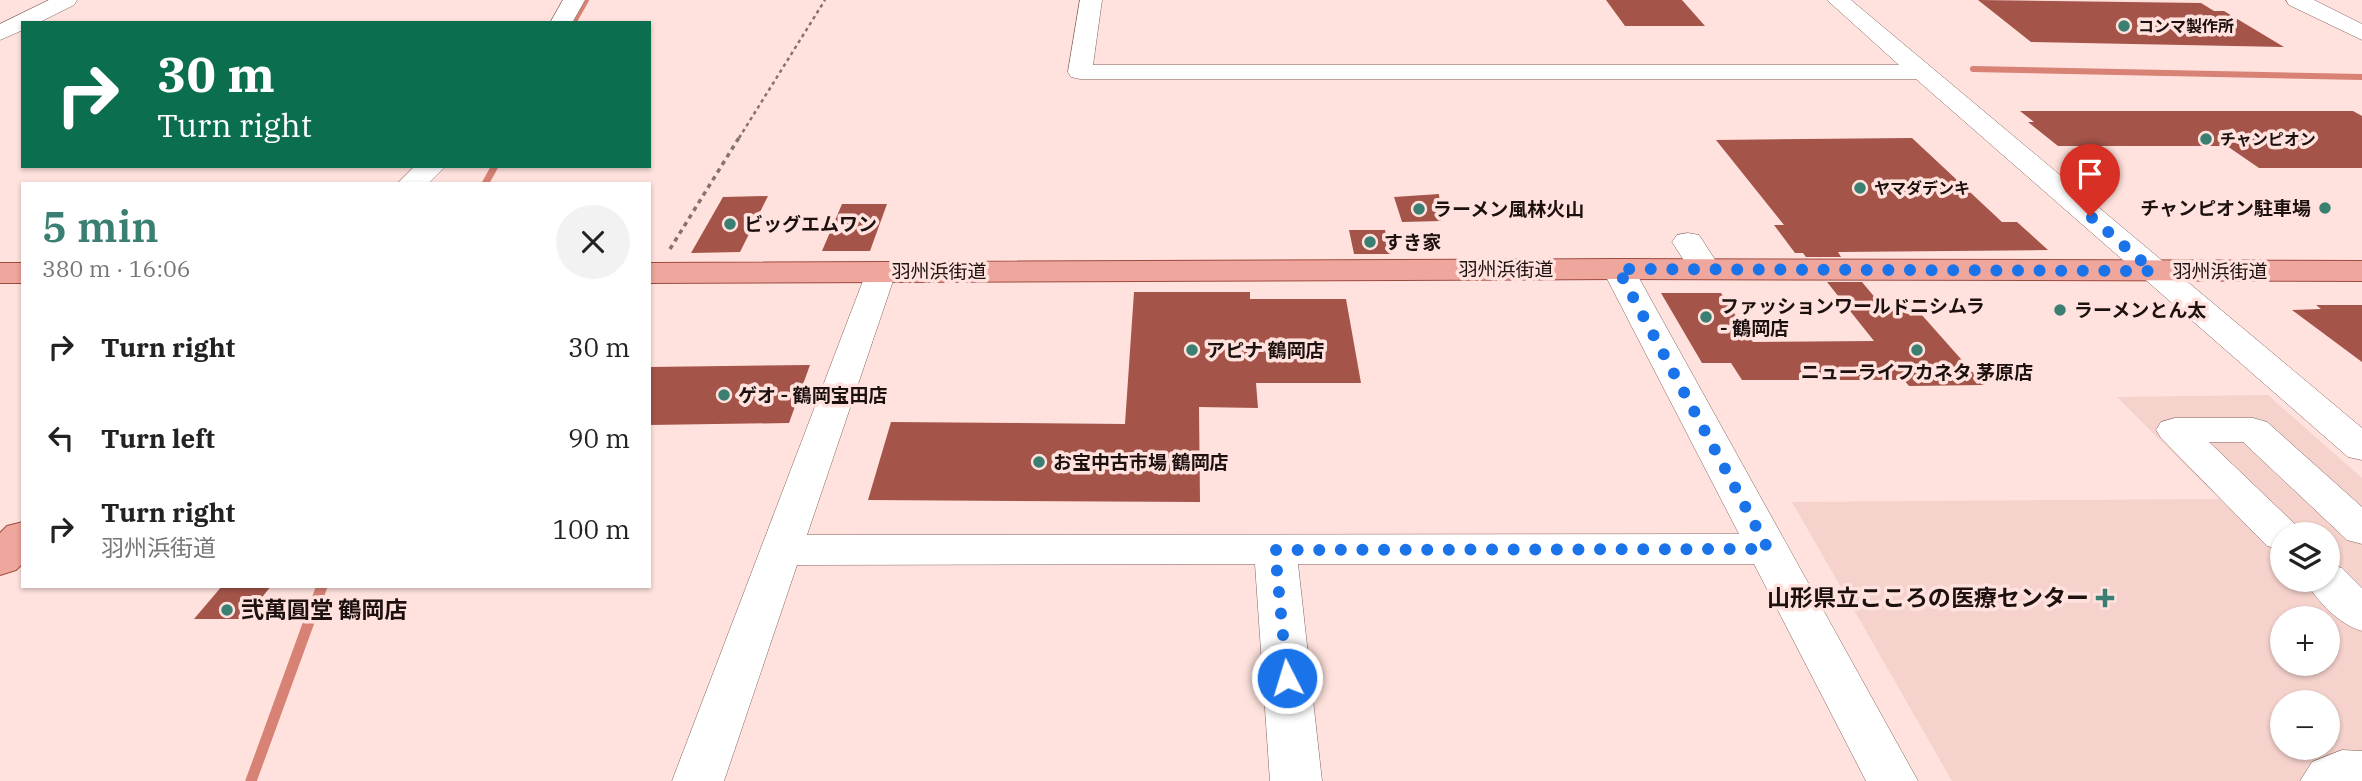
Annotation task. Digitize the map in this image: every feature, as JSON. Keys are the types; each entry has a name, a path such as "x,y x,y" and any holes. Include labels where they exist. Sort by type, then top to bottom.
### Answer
{"main road":[{"name":"羽州浜街道","path":"653,273 1618,269 1696,256 2153,271 2362,271"},
{"path":"0,273 21,273"},
{"path":"0,559 21,539"}],"street":[{"path":"24,21 66,0"},
{"path":"562,21 574,0"},
{"path":"1091,0 1080,72 1920,72"},
{"path":"1838,0 2362,448"},
{"path":"2297,0 2362,33"},
{"path":"0,33 21,22"},
{"path":"413,182 430,168"},
{"path":"1618,269 1892,781"},
{"path":"698,781 880,272"},
{"path":"2270,524 2175,430 2253,430 2362,530"},
{"path":"780,550 1768,549"},
{"path":"1275,550 1296,781"},
{"path":"2339,592 2362,615"},
{"path":"2326,781 2333,774 2347,770 2362,772"}],"path":[{"path":"653,273 825,0"}],"shaded area":[{"name":"山形県立こころの医療センター","path":"2268,395 2362,478 2362,781 1952,781 1792,502 2219,499 2117,397"}],"building":[{"path":"1606,0 1682,0 1705,26 1625,26"},
{"name":"コンマ製作所","path":"1978,0 2201,3 2214,11 2224,11 2284,47 2031,42"},
{"name":"チャンピオン","path":"2020,111 2353,111 2362,116 2362,168 2259,168 2227,146 2058,146 2028,122 2034,122"},
{"name":"ヤマダデンキ","path":"1912,138 2002,222 2017,222 2048,250 1838,252 1841,257 1806,257 1803,253 1795,253 1774,225 1784,225 1716,140"},
{"name":"ラーメン風林火山","path":"1439,194 1441,221 1402,222 1394,197"},
{"name":"ビッグエムワン","path":"768,196 740,252 691,253 723,197"},
{"path":"842,204 887,204 870,251 822,251"},
{"name":"すき家","path":"1349,230 1385,230 1391,254 1354,254"},
{"path":"1827,282 1862,282 1877,300 1908,314 1921,314 1984,385 1909,386 1904,380 1742,380 1731,363 1702,363 1661,293 1721,293 1753,342 1874,341"},
{"path":"1134,292 1250,292 1250,299 1346,299 1361,383 1256,383 1258,408 1199,407 1200,502 868,500 891,422 1125,424"},
{"path":"2316,305 2362,305 2362,362 2292,310 2321,309"},
{"name":"ゲオ - 鶴岡宝田店","path":"810,365 789,423 651,425 651,367"},
{"name":"弐萬圓堂 鶴岡店","path":"220,588 269,588 245,619 194,619"}],"waterway":[{"path":"574,21 586,0"},
{"path":"1973,69 2362,77"},
{"path":"486,182 494,168"},
{"path":"251,781 321,588"}],"place":[{"name":"コンマ製作所","path":"2124,26"},
{"name":"チャンピオン","path":"2206,139"},
{"name":"ヤマダデンキ","path":"1860,188"},
{"name":"チャンピオン駐車場","path":"2325,208"},
{"name":"ラーメン風林火山","path":"1419,209"},
{"name":"ビッグエムワン","path":"730,224"},
{"name":"すき家","path":"1370,242"},
{"name":"ラーメンとん太","path":"2060,310"},
{"name":"ファッションワールドニシムラ - 鶴岡店","path":"1706,317"},
{"name":"アピナ 鶴岡店","path":"1192,350"},
{"name":"ニューライフカネタ 茅原店","path":"1917,350"},
{"name":"ゲオ - 鶴岡宝田店","path":"724,395"},
{"name":"お宝中古市場 鶴岡店","path":"1039,462"},
{"name":"山形県立こころの医療センター","path":"2105,598"},
{"name":"弐萬圓堂 鶴岡店","path":"227,610"}],"route":[{"path":"1287,678 1275,550 1768,549 1618,269 2153,271 2090,216"}]}
